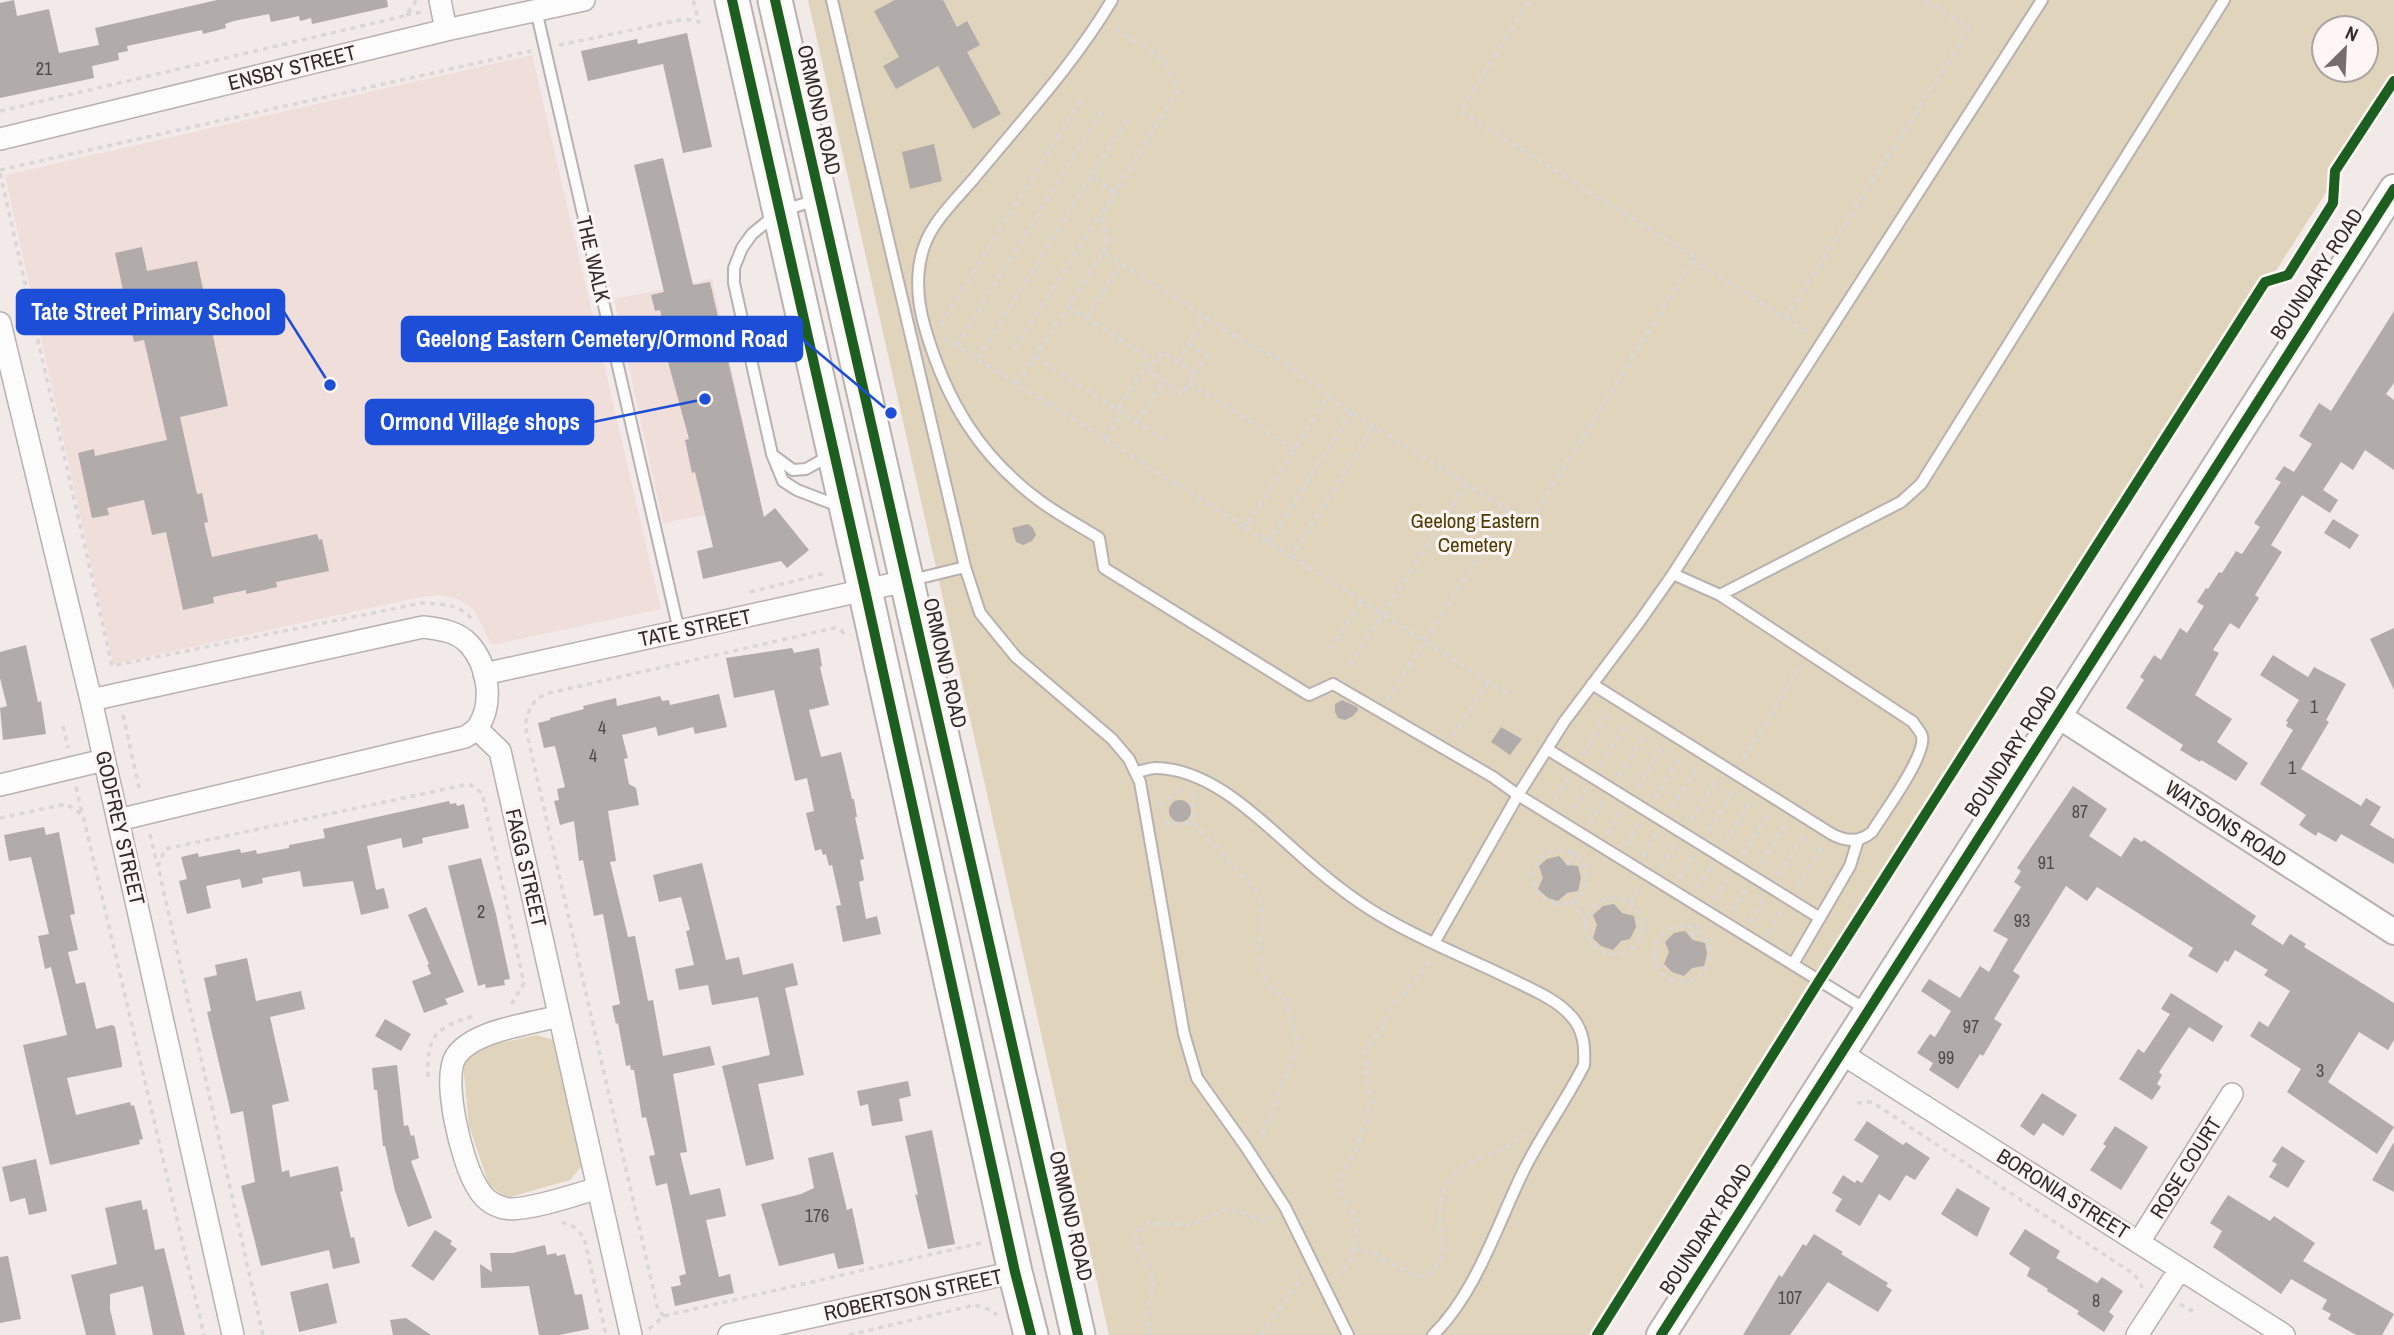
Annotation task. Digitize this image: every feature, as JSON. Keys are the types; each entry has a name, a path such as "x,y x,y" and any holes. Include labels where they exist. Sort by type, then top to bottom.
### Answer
{"highway":[{"path":"732,0 1015,1272 1017,1328"},
{"name":"ORMOND ROAD","path":"775,0 1078,1335"}],"main road":[{"name":"BOUNDARY ROAD","path":"1661,1335 2394,189"}],"street":[{"path":"440,0 446,30"},
{"name":"ENSBY STREET","path":"0,139 446,30 584,0"},
{"name":"GODFREY STREET","path":"0,323 91,700 233,1335"},
{"name":"TATE STREET","path":"484,674 906,581"},
{"path":"91,700 424,626 445,629 467,642 477,655 484,674 488,697 477,729 465,737 118,820"},
{"name":"WATSONS ROAD","path":"2057,715 2394,932"},
{"name":"FAGG STREET","path":"477,729 500,751 631,1335"},
{"path":"0,785 104,760"},
{"path":"559,1016 484,1035 468,1044 455,1057 450,1086 461,1146 470,1176 477,1187 492,1203 503,1208 520,1208 598,1188"},
{"name":"BORONIA STREET","path":"1842,1053 2284,1335"},
{"name":"ROSE COURT","path":"2139,1242 2232,1094"},
{"path":"2137,1335 2180,1269"},
{"name":"ROBERTSON STREET","path":"729,1335 1015,1272"}],"lane":[{"path":"832,0 965,567 979,613 1016,657 1112,739 1136,772 1140,782 1184,1034 1197,1078 1254,1158 1288,1213 1348,1335"},
{"path":"1112,0 1060,75 933,227 918,263 917,282 922,318 933,354 949,395 973,436 1022,486 1099,538 1104,568 1309,695 1333,684 1493,776 1518,795 1868,1011"},
{"path":"1434,943 1547,749 1673,574 2042,0"},
{"path":"1720,594 1901,502 1921,484 2224,0"},
{"name":"THE WALK","path":"536,10 679,631"},
{"name":"ORMOND ROAD","path":"820,199 780,211 752,234 742,248 734,268 734,283 772,454 783,481 797,490 847,510"},
{"path":"772,454 793,470 806,469 834,453"},
{"path":"906,581 965,567"},
{"path":"1592,684 1837,837 1850,841 1858,840 1872,832 1921,750 1922,736 1913,722 1720,594 1673,574"},
{"path":"1547,749 1820,918"},
{"path":"1136,772 1155,768 1177,771 1227,794 1308,863 1361,903 1388,920 1557,1004 1572,1016 1586,1045 1584,1065 1523,1171 1482,1260 1457,1306 1433,1335"},
{"path":"1793,964 1850,866 1858,840"}],"path":[{"path":"0,111 404,16 416,0"},
{"path":"263,1335 0,172 545,47 685,19 699,22 693,0"},
{"path":"1103,252 1245,343 1283,361 1324,389 1327,397 1529,523 1694,257 1460,111 1531,0"},
{"path":"1785,318 1969,28 1924,0"},
{"path":"1014,349 1178,91 1165,63 1155,53 1100,20"},
{"path":"1084,95 935,332 1506,693"},
{"path":"957,346 1104,107"},
{"path":"978,359 1126,120"},
{"path":"1091,176 1115,192"},
{"path":"1017,384 1103,252 1106,243 1102,213"},
{"path":"1692,260 1822,341"},
{"path":"1086,318 1120,264"},
{"path":"1068,306 1155,362"},
{"path":"1177,362 1205,318"},
{"path":"1188,344 1206,355 1189,383 1182,394 1149,372 1162,352 1195,373"},
{"path":"1035,357 1166,441"},
{"path":"1117,410 1150,359"},
{"path":"1137,422 1163,382"},
{"path":"1189,383 1294,449"},
{"path":"1245,527 1327,397"},
{"path":"1268,542 1351,411"},
{"path":"1105,439 1122,413"},
{"path":"1291,556 1373,426"},
{"path":"1350,665 1466,484"},
{"path":"1379,711 1508,510"},
{"path":"745,593 826,573"},
{"path":"1330,649 1362,602"},
{"path":"112,666 422,603 459,608 470,616 477,628"},
{"path":"664,1316 658,1310 525,725 528,713 533,701 545,694 834,628 842,631 847,638"},
{"path":"1734,773 1808,652"},
{"path":"1445,749 1488,682"},
{"path":"1146,817 1194,778"},
{"path":"1194,778 1193,823 1256,891 1261,902 1263,923 1259,949 1262,973 1269,986 1285,999 1298,1043 1254,1158"},
{"path":"158,866 165,849 469,784 482,793 524,984 511,1005"},
{"path":"0,818 66,804 83,816 204,1335"},
{"path":"1146,817 1171,824 1193,823"},
{"path":"1566,850 1574,853 1586,867 1583,892 1572,901 1560,904 1551,902 1543,898 1533,883 1533,874 1540,858 1548,852 1566,850"},
{"path":"1567,864 1574,853"},
{"path":"1572,901 1586,924 1590,940 1603,951 1621,953 1630,949 1637,943 1642,925 1636,908 1630,902 1614,898 1598,903 1588,916 1586,924"},
{"path":"1679,926 1696,930 1703,936 1710,953 1704,971 1689,981 1680,981 1671,979 1657,967 1654,949 1662,934 1679,926"},
{"path":"1321,1282 1342,1273 1352,1259 1356,1233 1354,1216 1339,1191 1340,1177 1357,1149 1371,1100 1366,1079 1365,1050 1392,1007 1434,957"},
{"path":"429,1086 428,1063 436,1034 441,1028 485,1013"},
{"path":"1857,1103 1872,1102 2134,1274 2141,1284 2142,1292"},
{"path":"1354,1248 1374,1254 1418,1277 1433,1272 1445,1252 1438,1211 1445,1186 1460,1170 1479,1158 1501,1152 1522,1137 1528,1129"},
{"path":"1150,1335 1146,1318 1154,1280 1135,1242 1138,1231 1148,1223 1191,1225 1224,1210 1244,1213 1261,1221 1288,1213"},
{"path":"560,1221 574,1227 583,1237 606,1335"},
{"path":"642,1335 664,1316 980,1244 985,1239"},
{"path":"1261,1335 1291,1291 1302,1278 1315,1269"},
{"path":"849,1335 975,1305 991,1310 1017,1328"}],"shaded area":[{"path":"532,55 661,609 492,645 473,609 458,599 439,595 113,664 5,175"},
{"path":"712,279 761,504 663,523 614,299"}],"green space":[{"name":"Geelong Eastern Cemetery","path":"808,0 2394,0 2394,86 1596,1335 1109,1335"},
{"path":"537,1035 554,1040 584,1163 570,1180 506,1198 489,1185 469,1126 463,1063 472,1049"}],"building":[{"path":"14,0 17,16 49,9 59,53 99,45 95,28 217,0 387,0 388,7 312,24 311,18 300,21 299,16 271,22 269,14 234,21 225,24 226,28 203,34 202,30 127,46 128,51 118,53 119,60 92,66 94,78 0,98 0,3"},
{"path":"895,0 943,0 957,27 967,21 980,45 967,52 1001,114 973,129 938,66 896,89 883,66 899,57 874,11"},
{"path":"687,33 712,147 683,153 663,64 588,81 581,51 637,39 638,44"},
{"path":"934,144 942,181 910,189 902,152"},
{"path":"663,158 693,285 710,282 764,517 775,508 809,550 787,568 781,561 703,579 697,551 713,547 695,472 692,473 685,440 689,439 667,358 670,357 660,310 655,311 651,295 664,292 634,165"},
{"path":"142,247 147,271 197,261 228,406 180,417 197,494 202,493 208,522 204,523 212,557 317,534 319,540 322,539 329,571 276,582 277,587 246,594 246,590 213,597 214,603 183,610 166,532 152,535 144,500 107,508 109,515 92,518 78,453 94,449 95,456 167,440 144,340 134,342 115,253"},
{"path":"2394,311 2394,383 2386,394 2394,400 2394,470 2365,450 2353,470 2341,462 2323,490 2338,500 2330,513 2302,495 2271,545 2282,552 2255,595 2259,598 2239,629 2230,623 2213,650 2219,653 2195,695 2232,719 2217,742 2248,763 2236,781 2180,750 2183,745 2126,708 2144,680 2140,677 2154,655 2161,660 2180,628 2187,633 2204,606 2197,602 2206,588 2208,589 2219,572 2222,573 2236,551 2242,554 2260,527 2254,523 2281,482 2275,479 2284,466 2294,472 2312,444 2299,436 2319,403 2331,411"},
{"path":"2333,519 2359,535 2350,549 2324,533"},
{"path":"1028,524 1036,535 1032,541 1023,545 1016,542 1012,528"},
{"path":"2394,628 2394,690 2370,639"},
{"path":"26,645 38,702 41,701 46,734 3,740 0,708 7,706 0,678 0,652"},
{"path":"792,648 794,653 819,648 820,667 829,705 809,710 821,757 841,752 854,799 864,859 860,860 864,880 859,882 866,919 877,916 881,934 843,942 836,906 841,905 832,865 829,866 826,854 823,855 821,849 815,851 806,813 814,811 807,778 795,781 774,690 734,698 726,658"},
{"path":"2273,655 2308,677 2314,667 2346,684 2326,720 2329,722 2301,769 2361,806 2366,798 2381,807 2370,825 2394,839 2394,864 2341,834 2336,842 2318,832 2316,836 2299,825 2306,815 2260,784 2293,730 2286,726 2286,721 2299,700 2260,675"},
{"path":"719,694 727,727 695,734 693,727 658,736 656,727 622,735 628,758 624,759 629,784 636,788 639,805 608,811 616,861 610,862 628,937 635,936 648,1001 653,1000 663,1056 710,1046 715,1065 673,1074 687,1152 680,1153 690,1195 720,1188 726,1216 706,1220 719,1277 730,1274 734,1293 675,1306 671,1287 681,1285 679,1276 686,1274 667,1183 656,1186 649,1156 655,1155 646,1117 642,1118 634,1070 631,1070 630,1065 626,1066 612,1006 620,1004 603,914 594,916 583,860 579,861 574,821 560,825 554,801 559,800 557,789 565,787 555,746 544,748 538,723 584,709 583,706 616,698 617,706 660,696 662,701 669,700 670,705"},
{"path":"1342,700 1358,710 1345,720 1338,718 1335,712 1335,704"},
{"path":"1501,727 1522,739 1510,755 1491,742"},
{"path":"2073,786 2107,809 2089,836 2121,857 2134,837 2142,842 2144,840 2256,916 2251,924 2283,945 2290,934 2306,944 2304,947 2394,1003 2394,1040 2388,1050 2359,1032 2328,1082 2394,1127 2377,1154 2287,1092 2301,1069 2250,1036 2259,1021 2268,1027 2290,991 2264,975 2268,970 2235,950 2217,973 2188,956 2193,948 2097,887 2087,901 2066,886 2013,971 2020,976 1994,1019 2002,1024 1983,1056 1980,1054 1958,1089 1929,1070 1933,1063 1917,1053 1930,1034 1935,1037 1951,1011 1921,991 1929,979 1960,998 1980,966 1989,972 2008,939 1993,931 2021,887 2014,882 2021,871 2017,868"},
{"path":"1180,800 1188,803 1191,811 1188,819 1180,822 1172,819 1169,811 1172,803"},
{"path":"449,801 457,806 464,804 469,828 422,838 423,843 403,848 401,838 367,846 376,890 384,888 389,908 361,915 353,881 303,887 300,871 262,878 263,883 242,888 240,879 206,886 211,908 187,914 179,881 187,879 181,857 198,853 199,857 240,849 241,853 256,850 257,854 289,848 289,845 325,838 323,829"},
{"path":"44,827 46,835 59,832 75,914 70,915 78,950 68,952 76,984 85,982 96,1029 112,1025 115,1027 122,1064 122,1067 67,1078 76,1115 130,1102 131,1106 134,1105 143,1139 139,1140 140,1144 50,1165 23,1045 67,1035 51,967 45,969 38,936 49,934 31,857 9,861 4,835"},
{"path":"1559,856 1567,865 1578,866 1581,878 1578,891 1567,893 1558,901 1548,898 1538,889 1543,878 1539,866 1547,859"},
{"path":"481,858 510,979 504,980 505,985 486,988 485,984 478,986 448,866"},
{"path":"702,863 726,960 739,957 743,975 793,963 798,985 785,988 804,1075 758,1084 774,1159 746,1166 722,1066 770,1055 758,997 712,1005 708,985 679,990 675,969 694,965 686,931 690,930 681,897 659,902 653,875"},
{"path":"1614,904 1622,913 1634,916 1636,927 1630,939 1621,941 1613,950 1601,946 1593,938 1597,925 1593,915 1603,906"},
{"path":"426,907 464,992 445,999 448,1004 424,1013 412,981 431,974 408,915"},
{"path":"1685,931 1693,940 1705,943 1707,954 1704,966 1692,968 1684,976 1672,972 1664,964 1669,952 1665,942 1674,933"},
{"path":"247,958 256,1001 301,991 305,1009 270,1017 289,1101 272,1105 282,1172 289,1170 290,1177 338,1166 343,1191 340,1192 360,1263 333,1269 329,1250 261,1266 241,1186 255,1182 243,1111 231,1114 207,1012 211,1011 204,978 217,975 215,965"},
{"path":"2171,993 2223,1026 2213,1042 2189,1027 2159,1072 2162,1075 2157,1084 2161,1087 2152,1100 2119,1079 2138,1049 2144,1053 2170,1014 2161,1009"},
{"path":"385,1019 411,1034 401,1051 375,1036"},
{"path":"397,1065 404,1126 408,1125 411,1136 414,1135 419,1158 411,1161 432,1218 408,1227 383,1146 372,1068"},
{"path":"908,1081 911,1096 899,1099 903,1121 872,1126 868,1104 860,1106 857,1091"},
{"path":"2042,1093 2077,1115 2063,1136 2043,1123 2034,1136 2020,1126"},
{"path":"1867,1121 1903,1145 1906,1142 1930,1158 1915,1180 1906,1175 1890,1201 1879,1194 1860,1226 1835,1211 1842,1199 1832,1193 1843,1175 1855,1183 1857,1180 1862,1183 1879,1156 1854,1140"},
{"path":"2115,1126 2148,1147 2121,1190 2090,1170"},
{"path":"932,1130 955,1244 928,1249 905,1136"},
{"path":"2394,1142 2394,1192 2372,1180"},
{"path":"2282,1146 2305,1161 2288,1188 2269,1177 2277,1164 2272,1161"},
{"path":"833,1152 847,1210 852,1208 864,1264 838,1269 834,1253 779,1266 761,1204 814,1188 808,1158"},
{"path":"36,1159 47,1211 29,1215 25,1198 10,1202 2,1167"},
{"path":"1957,1188 1990,1208 1977,1237 1941,1214"},
{"path":"2228,1195 2270,1221 2274,1216 2315,1243 2303,1261 2394,1314 2382,1335 2356,1335 2328,1319 2331,1314 2322,1309 2327,1300 2291,1279 2281,1294 2213,1247 2222,1231 2210,1223"},
{"path":"141,1200 143,1210 147,1209 155,1250 164,1248 185,1335 153,1335 143,1286 110,1294 110,1309 116,1335 86,1335 71,1275 117,1264 105,1208"},
{"path":"2025,1229 2060,1251 2056,1258 2097,1283 2102,1277 2123,1291 2109,1312 2114,1316 2104,1332 2077,1314 2079,1311 2027,1276 2030,1268 2009,1254"},
{"path":"435,1230 452,1241 450,1244 457,1249 433,1281 411,1266"},
{"path":"1814,1234 1888,1283 1886,1286 1892,1290 1878,1312 1828,1282 1790,1335 1743,1335 1779,1275 1782,1277 1803,1244 1806,1246"},
{"path":"545,1245 547,1255 565,1254 575,1295 582,1294 589,1329 559,1335 539,1335 529,1286 481,1288 480,1264 492,1272 490,1253 513,1253"},
{"path":"8,1256 21,1319 0,1323 0,1257"},
{"path":"328,1283 337,1323 299,1332 290,1292"},
{"path":"406,1318 431,1335 393,1335 390,1320"}],"cycle path":[{"path":"732,0 1031,1335"},
{"path":"775,0 1078,1335"},
{"path":"1597,1335 1819,981 2265,282 2288,275 2333,203 2335,171 2394,81"},
{"path":"1661,1335 2394,189"}],"place":[{"name":"Tate Street Primary School","path":"330,385"},
{"name":"Ormond Village shops","path":"705,399"},
{"name":"Geelong Eastern Cemetery/Ormond Road","path":"891,413"}]}
